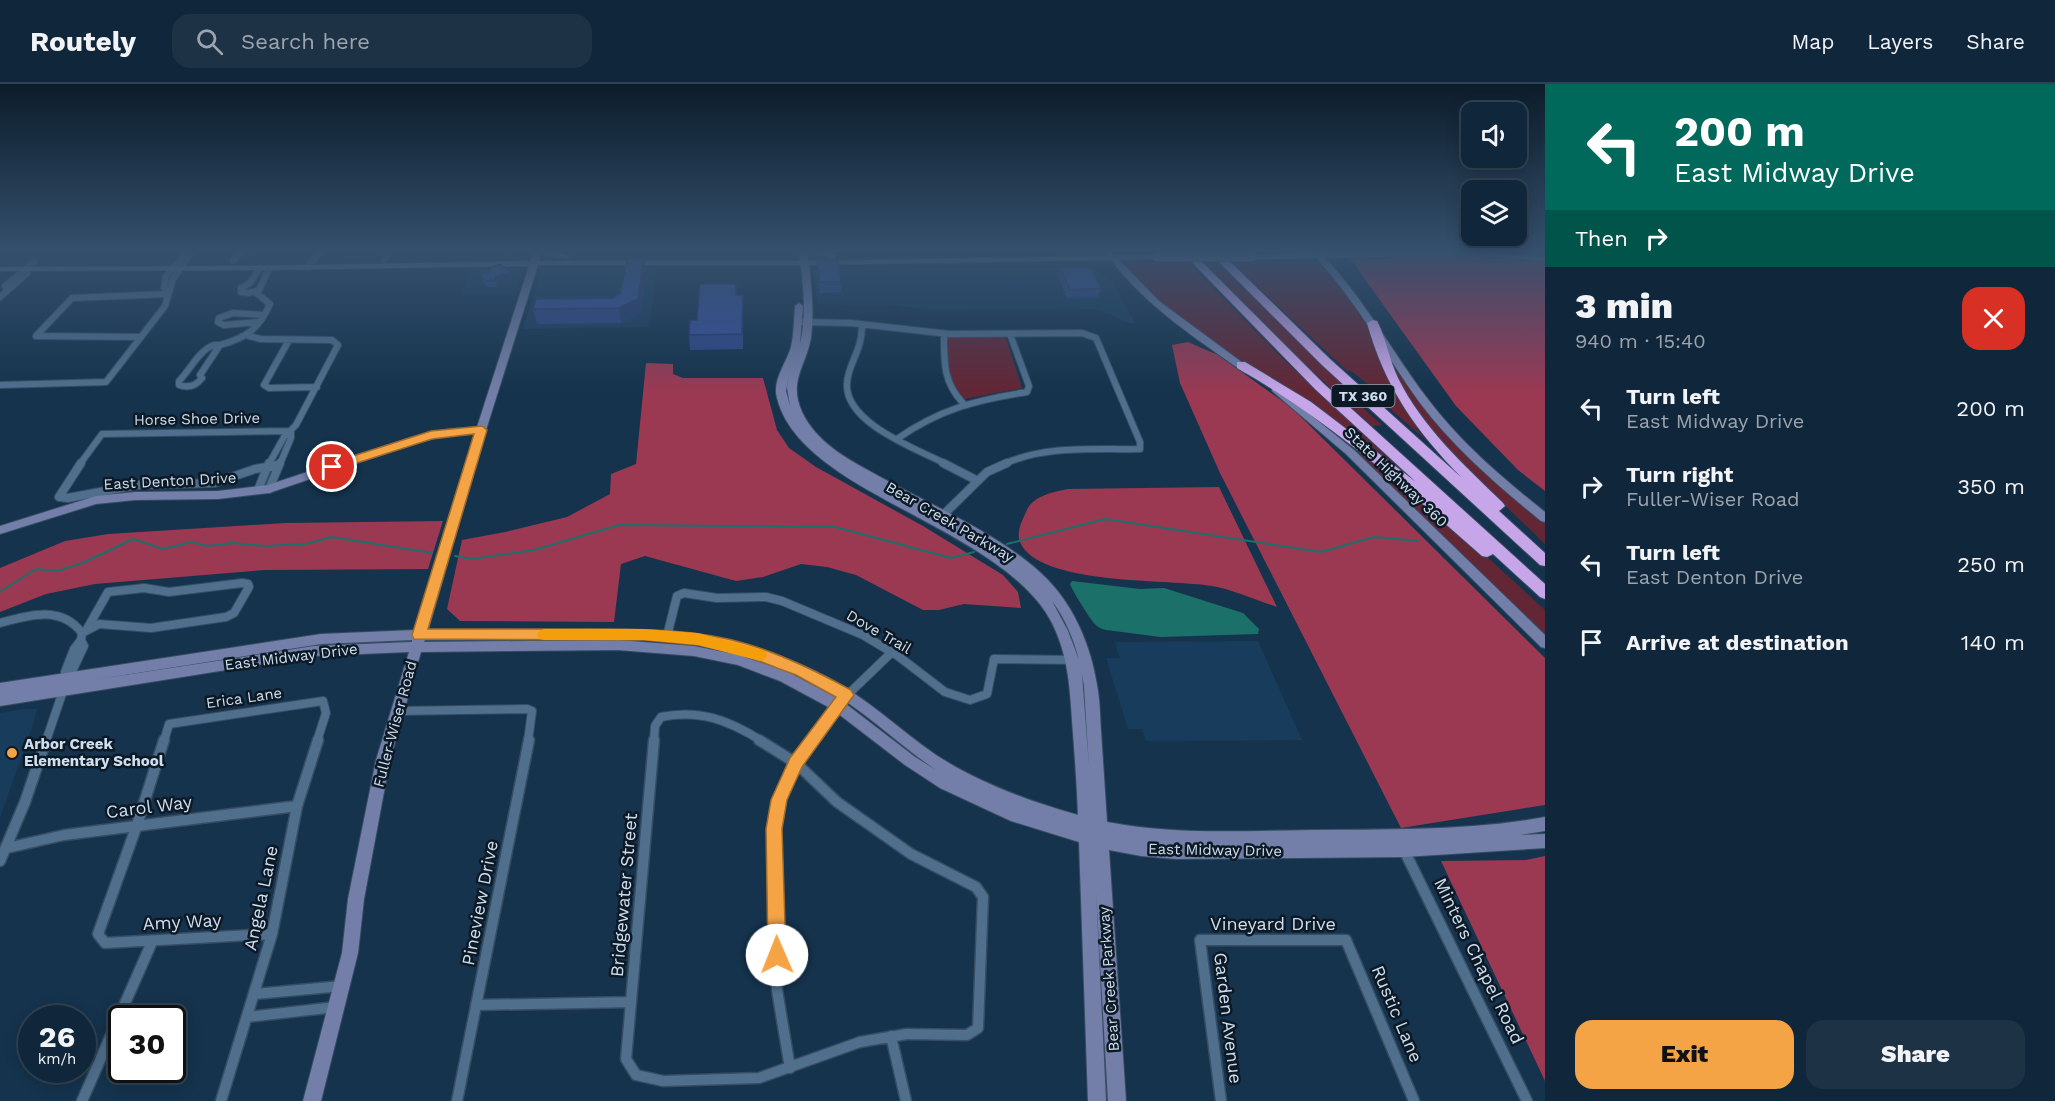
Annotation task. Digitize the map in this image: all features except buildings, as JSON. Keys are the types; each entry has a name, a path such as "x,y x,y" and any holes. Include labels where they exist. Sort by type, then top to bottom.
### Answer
{"highway":[{"name":"TX 360","path":"1233,298 1319,386 1545,593"},
{"name":"TX 360","path":"1261,298 1326,362 1545,559"},
{"path":"1373,323 1378,344 1401,396 1422,427 1545,559"},
{"path":"1241,365 1275,383 1326,418 1425,498 1545,604"}],"main road":[{"name":"Fuller-Wiser Road","path":"312,1101 338,1007 350,953 356,899 383,760 417,641 523,298"},
{"name":"Bear Creek Parkway","path":"801,298 802,324 795,347 781,378 781,397 794,429 811,448 825,459 942,516 1004,551 1033,573 1058,599 1077,631 1085,653 1091,686 1096,1101"},
{"name":"State Highway 360","path":"1149,298 1186,328 1271,387 1343,446 1545,643"},
{"path":"1356,298 1415,387 1444,425 1494,475 1545,518"},
{"name":"East Denton Drive","path":"0,530 96,500 135,496 218,495 264,489 417,439 449,432 482,430"},
{"name":"Bear Creek Parkway","path":"942,516 988,552 1017,571 1042,596 1062,630 1072,660 1092,832 1117,1101"},
{"name":"East Midway Drive","path":"0,700 66,684 321,639 371,635 417,641 618,645 694,651 739,660 841,700"},
{"name":"East Midway Drive","path":"417,641 667,636 698,639 746,650 801,670 841,700 910,761 945,783 1011,814 1092,832 1141,849 1176,852 1400,843 1545,841"},
{"name":"East Midway Drive","path":"0,688 66,684"},
{"name":"East Midway Drive","path":"1400,843 1545,824"}],"street":[{"path":"71,298 36,336 141,337"},
{"path":"0,385 106,382 165,306 167,298"},
{"path":"220,345 200,375 202,378 199,383 187,387 179,385 179,381 187,375 203,350 249,336 270,304 263,298"},
{"path":"260,322 224,325 219,324 218,320 232,313 264,315"},
{"path":"802,324 851,328 862,326 944,334 1082,333 1093,335 1140,442 1140,449 1039,453 1013,460 987,472 942,516"},
{"path":"862,326 862,342 847,382 848,394 865,420 978,481"},
{"path":"944,334 945,379 954,396 963,403"},
{"path":"897,439 935,415 963,403 1028,390 1010,334"},
{"path":"249,336 258,339 338,342 317,387 267,466 264,489"},
{"path":"289,340 264,385 269,388 317,387"},
{"path":"264,489 291,438 291,431"},
{"name":"Horse Shoe Drive","path":"82,494 59,497 102,434 291,431"},
{"path":"82,494 137,485 214,483 267,466 278,465"},
{"path":"242,583 248,584 249,587 234,613 226,617 147,629 119,623 98,624 83,634 108,592 144,588 170,592 242,583"},
{"name":"Dove Trail","path":"667,636 677,596 684,593 717,598 766,597 822,616 863,635 892,652 945,692 970,700 987,694 990,688 991,663 994,659 1072,660"},
{"path":"0,622 51,613 79,626 83,634 84,646 66,684 25,802 0,861"},
{"path":"796,763 846,808 911,854 976,887 983,897 978,1028 967,1035 948,1033 891,1036 860,1042 790,1068 777,990 774,829 779,800 796,763 841,700 892,652"},
{"name":"Erica Lane","path":"137,825 169,724 323,701"},
{"name":"Angela Lane","path":"221,1101 272,934 297,806 326,713 323,701"},
{"name":"Pineview Drive","path":"397,711 527,709 532,711 527,754 457,1101"},
{"name":"Bridgewater Street","path":"790,1068 759,1078 663,1081 636,1076 626,1059 655,726 661,717 681,713 703,714 744,730 796,763"},
{"name":"Carol Way","path":"7,848 64,835 297,806"},
{"name":"Amy Way","path":"137,825 98,934 105,943 272,934"},
{"name":"Minters Chapel Road","path":"1400,843 1527,1101"},
{"name":"Vineyard Drive","path":"1200,940 1347,940"},
{"name":"Garden Avenue","path":"1200,940 1221,1101"},
{"name":"Rustic Lane","path":"1347,940 1414,1101"},
{"path":"82,1101 152,942"},
{"path":"255,994 343,986"},
{"path":"476,1005 631,1002"},
{"path":"247,1017 338,1007"},
{"path":"891,1036 906,1101"}],"shaded area":[{"path":"533,298 653,298 649,327 523,329"},
{"path":"816,298 1122,298 1135,323 1129,323 1097,309 930,310 892,305 817,304"},
{"path":"1155,298 1224,298 1279,355 1401,470 1396,472 1270,377 1224,350"},
{"path":"1238,298 1255,298 1356,398 1353,399 1382,425 1372,426 1281,342"},
{"path":"1270,298 1349,298 1366,324 1399,400 1425,435 1412,425 1433,446 1367,389 1372,387 1351,371 1346,370"},
{"path":"1379,298 1545,298 1545,491 1518,470 1456,406"},
{"path":"1005,335 1022,388 964,399 957,395 952,388 948,372 948,337"},
{"path":"1188,342 1218,355 1292,408 1545,658 1545,805 1401,828 1220,473 1180,383 1172,345"},
{"path":"1386,354 1389,354 1423,400 1461,444 1502,485 1545,522 1545,544 1464,466 1412,409"},
{"path":"646,363 673,364 673,374 683,378 763,378 777,430 789,448 816,467 923,526 1003,575 1018,592 1021,608 964,604 939,610 923,610 856,575 827,567 801,564 763,577 736,581 645,556 621,564 614,622 460,621 447,609 462,540 567,517 610,494 611,474 636,464"},
{"path":"1322,419 1472,543 1545,610 1545,636 1318,420"},
{"path":"1219,487 1277,607 1212,586 1138,581 1078,573 1052,566 1032,556 1020,542 1020,527 1029,507 1038,498 1056,492 1068,489"},
{"path":"443,521 428,569 264,570 95,584 46,594 0,612 0,568 65,541 108,534 285,523"},
{"path":"1072,581 1140,589 1164,588 1243,613 1259,629 1258,634 1161,637 1106,630 1098,627 1091,619 1070,584"},
{"path":"1258,641 1302,740 1146,741 1142,729 1128,729 1106,658 1120,658 1115,642"},
{"name":"Arbor Creek Elementary School","path":"37,709 0,817 0,713"},
{"path":"1545,856 1545,1081 1441,861 1526,860"}],"waterway":[{"path":"1007,544 1105,519 1321,552 1374,537 1419,541"},
{"path":"455,556 472,559 534,550 619,525 835,527 951,558 974,552"},
{"path":"0,592 36,569 58,571 85,562 133,539 163,549 191,542 208,546 233,543 264,546 306,544 332,537 432,553"}],"slow traffic":[{"path":"544,635 644,634 698,639 760,655"}],"place":[{"name":"Arbor Creek Elementary School","path":"12,753"}],"route":[{"path":"332,467 431,435 482,430 419,635 644,634 698,639 746,650 801,670 846,695 796,763 779,800 774,829 777,955"}]}
